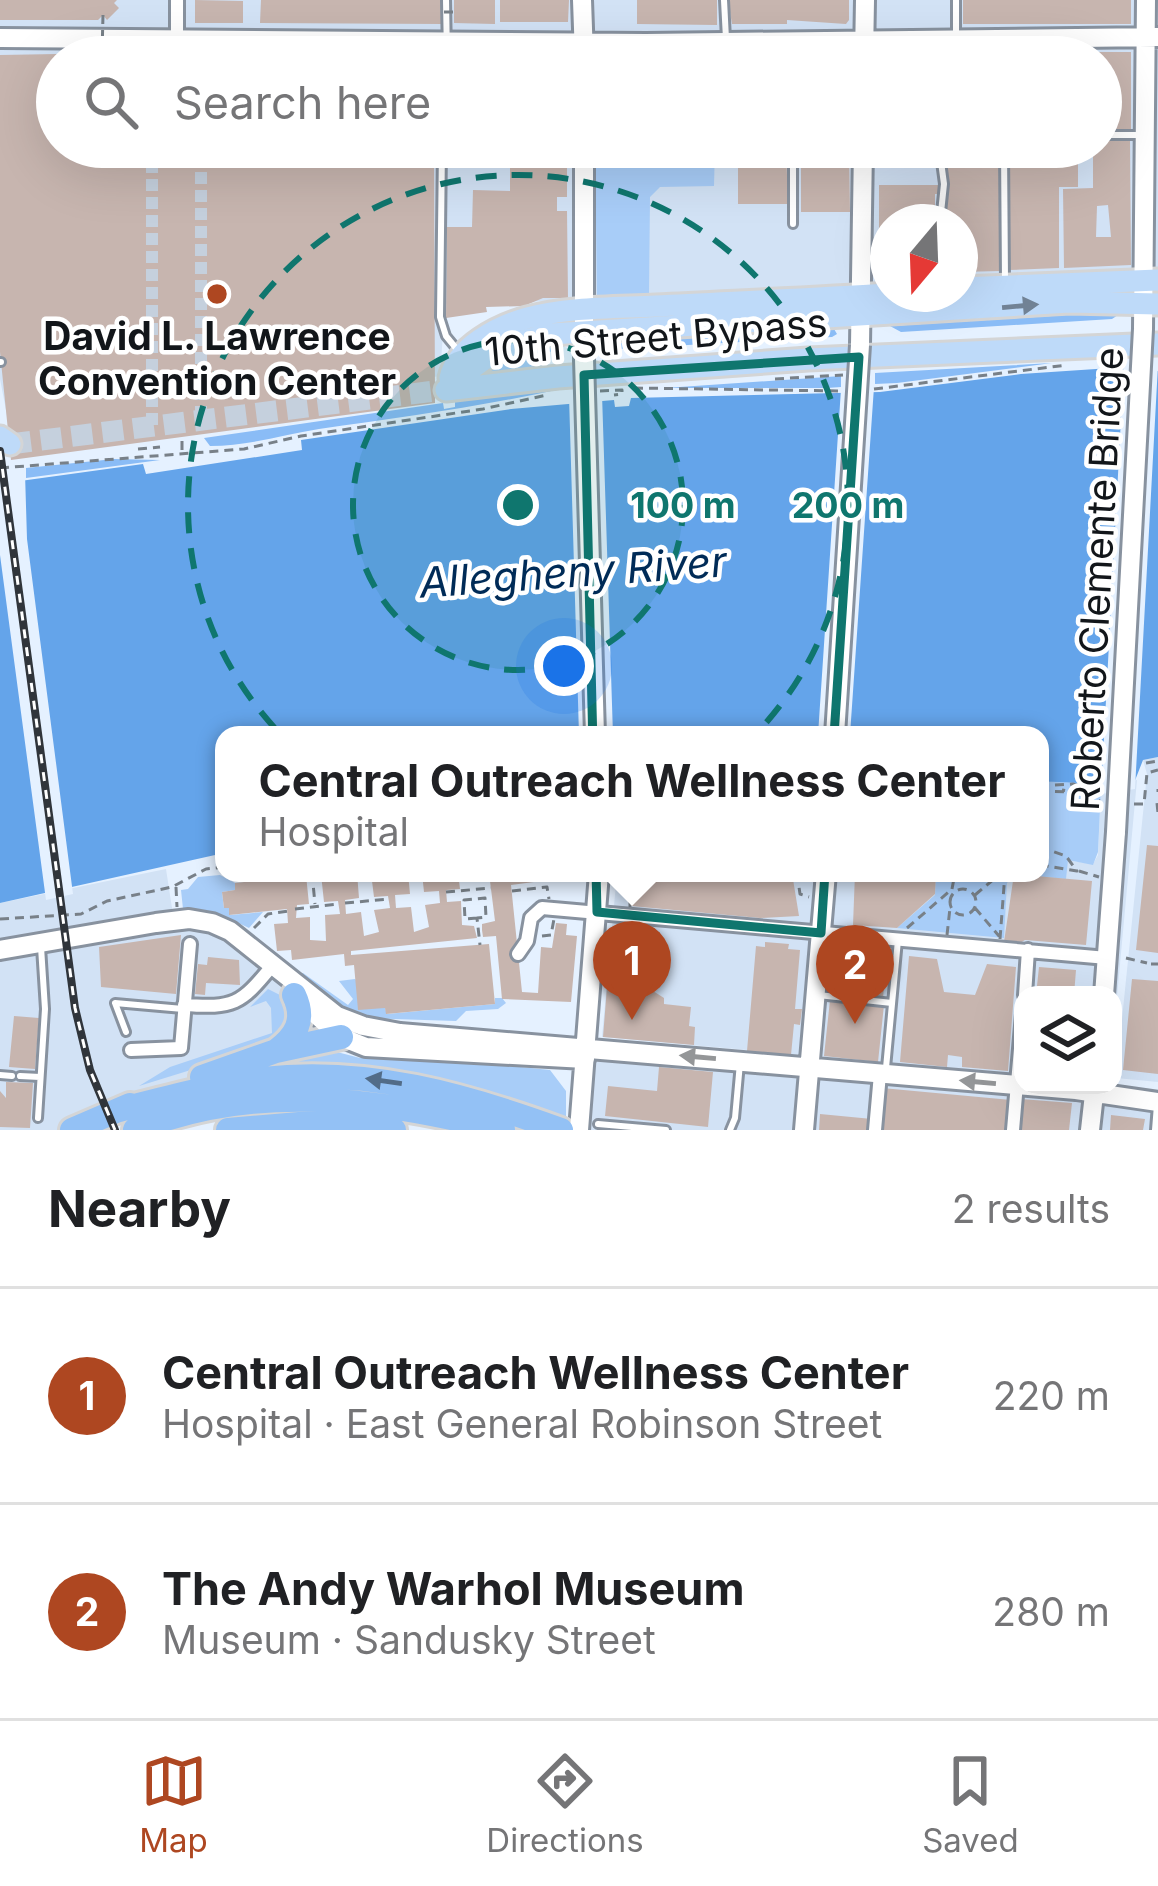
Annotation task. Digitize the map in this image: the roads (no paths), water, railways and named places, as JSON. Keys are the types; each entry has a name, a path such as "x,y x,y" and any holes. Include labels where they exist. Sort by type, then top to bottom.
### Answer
{"highway":[{"path":"127,1120 292,1040 299,1006 294,995"},
{"path":"276,1051 341,1037"},
{"path":"72,1130 127,1120 224,1085 303,1076 406,1084 500,1119 562,1130"},
{"path":"228,1130 323,1122 394,1130"}],"main road":[{"path":"978,287 1151,292"},
{"path":"441,391 462,355 510,323 861,306 1069,302 1151,292"},
{"path":"861,306 870,302"},
{"path":"441,391 479,361 514,342 584,320"},
{"name":"10th Street Bypass","path":"441,391 558,377 1150,337"},
{"path":"0,436 10,444 0,447"}],"street":[{"path":"177,0 177,36"},
{"path":"582,0 583,36"},
{"path":"864,36 865,0"},
{"name":"Roberto Clemente Bridge","path":"1107,986 1117,958 1116,832 1150,337 1146,135 1152,37 1146,0"},
{"path":"1122,38 1152,37"},
{"path":"0,38 36,40"},
{"path":"584,168 584,359 596,726"},
{"path":"836,726 860,345 863,168"},
{"path":"581,1101 599,882"},
{"path":"804,1130 825,882"},
{"path":"518,954 525,946 535,910 597,911 1117,958"},
{"path":"0,950 179,920 212,923 230,931 337,1016 363,1026 586,1053 1014,1085"},
{"path":"131,1050 181,1048 190,944"},
{"path":"1025,986 1028,950"},
{"path":"272,966 294,995 341,1037 366,1047 537,1056 586,1053"},
{"path":"183,1007 225,1007 239,1002 272,966"},
{"path":"341,1037 400,1033"},
{"path":"537,1056 568,1070 589,1127"},
{"path":"875,1130 882,1074"},
{"path":"1013,1130 1016,1094"},
{"path":"1090,1130 1094,1094"},
{"path":"1115,1094 1158,1102"}],"lane":[{"path":"446,0 447,36"},
{"path":"724,0 727,36"},
{"path":"956,0 956,36"},
{"path":"1122,135 1146,135"},
{"path":"442,168 440,317 446,336 462,355"},
{"path":"793,168 793,224"},
{"path":"942,168 942,204"},
{"path":"1004,168 1005,285"},
{"path":"882,1074 899,936"},
{"path":"38,1118 46,1009 41,944"},
{"path":"815,995 892,1003"},
{"path":"126,1032 115,1003 183,1007"},
{"path":"730,1130 740,1061"},
{"path":"0,1075 40,1077"},
{"path":"1155,1130 1158,1102"},
{"path":"589,1127 666,1130"}],"water":[{"name":"Allegheny River","path":"1111,368 1158,371 1158,757 1143,760 1134,783 1049,782 1049,726 215,726 215,855 0,903 0,488 13,482 143,464 146,474 302,450 301,440 511,409 614,400 615,407 629,406 631,398 880,392"}],"tunnel":[{"path":"152,168 152,425"},
{"path":"201,168 201,418"},
{"path":"10,444 435,391"}],"railway":[{"path":"0,451 75,1008 90,1070 115,1130"}],"place":[{"name":"David L. Lawrence Convention Center","path":"217,294"},
{"name":"Central Outreach Wellness Center","path":"632,1020"},
{"name":"The Andy Warhol Museum","path":"855,1024"}]}
